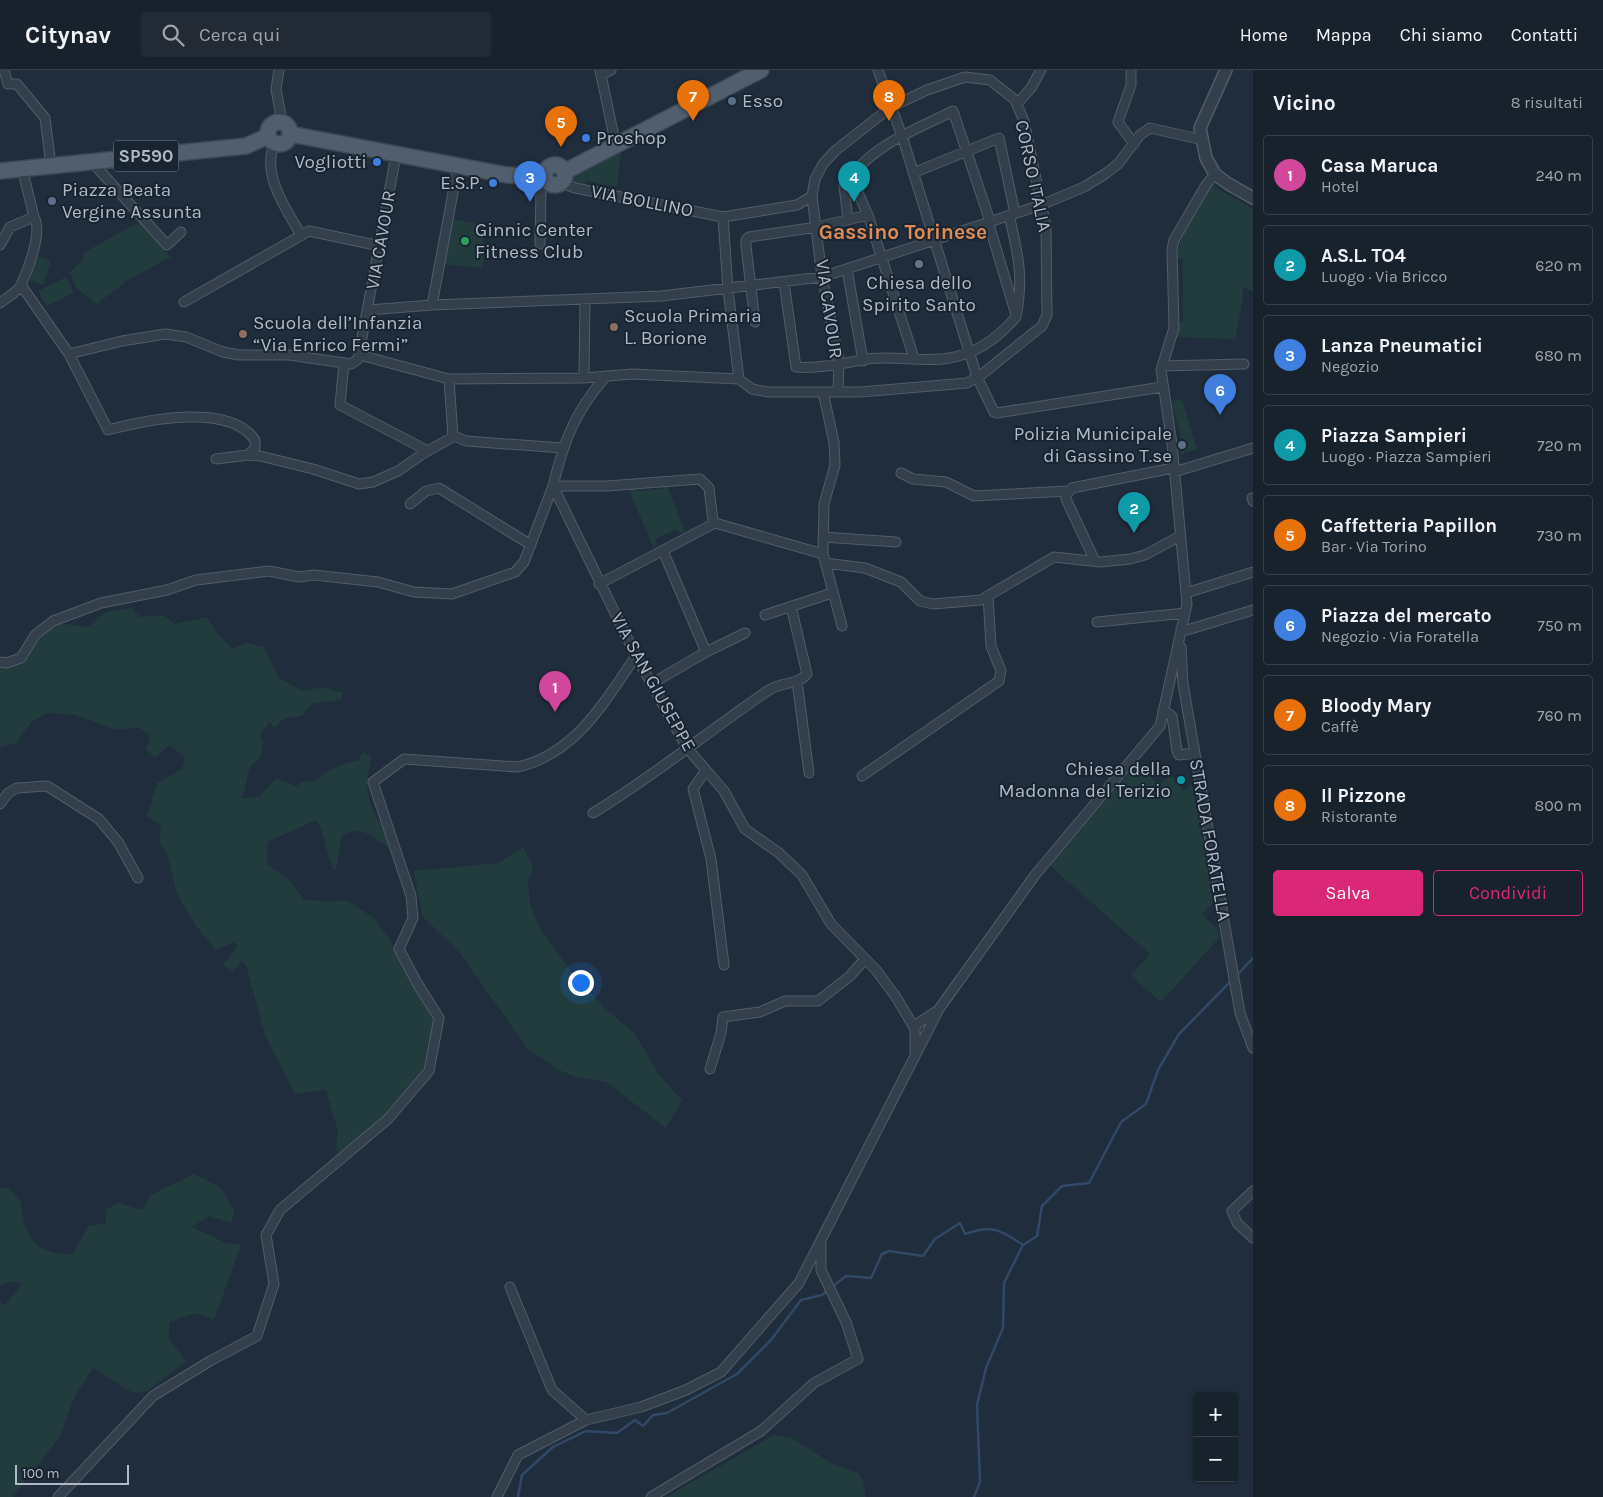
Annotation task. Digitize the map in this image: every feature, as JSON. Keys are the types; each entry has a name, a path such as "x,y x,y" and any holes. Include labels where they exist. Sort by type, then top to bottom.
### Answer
{"main road":[{"path":"286,128 396,155 507,175 545,179 546,169 551,165 561,167 563,177 616,146 761,70"},
{"name":"SP590","path":"0,171 246,146 271,139 270,127 273,123 286,128"}],"street":[{"path":"4,70 8,84 17,84 45,118 51,165"},
{"path":"279,70 276,89 286,128"},
{"path":"611,70 601,72 616,146"},
{"path":"878,70 902,136 977,377 992,409 997,413 1162,387"},
{"path":"1016,104 1030,88 1041,70"},
{"path":"1131,70 1131,85 1118,122 1134,144"},
{"path":"1226,70 1200,128 1202,140 1206,158 1215,174 1227,184 1253,198"},
{"name":"CORSO ITALIA","path":"739,379 752,388 768,392 838,392 967,383 1042,326 1047,315 1046,227 1024,121 1016,104 1005,90 990,80 965,73 891,106 836,150 823,164 816,179 812,196"},
{"path":"848,220 844,186 854,172 883,147 953,111 968,151 1016,317"},
{"path":"368,310 432,305 660,296 728,290 822,277 1040,205 1084,187 1118,164 1144,130 1155,128 1202,140"},
{"path":"784,282 796,368 862,361 949,358 984,345 1001,334 1016,317 1021,292 1021,269 999,138 913,173"},
{"path":"271,139 271,169 277,194 301,235"},
{"name":"VIA CAVOUR","path":"360,355 396,155"},
{"path":"91,161 167,245 181,232"},
{"path":"432,305 458,166"},
{"path":"0,303 21,285 37,237 38,223 34,217 22,168"},
{"path":"497,1497 518,1455 586,1420 641,1407 686,1390 721,1372 799,1283 915,1055 921,1028 939,1009 1035,875 1160,726 1181,629 1186,593 1171,434 1162,387 1162,366 1174,328 1172,294 1174,240 1206,185 1215,174"},
{"name":"VIA BOLLINO","path":"563,177 575,188 723,217"},
{"path":"540,244 541,188 545,179"},
{"path":"847,182 854,184 868,215 914,358"},
{"path":"69,354 122,340 166,334 186,337 223,352 239,355 289,355 350,364 358,360 360,355 449,378 584,378 632,374 739,379 728,290 723,217 797,205 812,196"},
{"name":"VIA CAVOUR","path":"812,196 822,277 838,360 838,392"},
{"path":"755,322 746,246 746,240 749,237 817,227 868,215"},
{"path":"0,245 10,227 34,217"},
{"path":"184,302 309,231 380,246"},
{"path":"847,269 862,361"},
{"path":"21,285 69,354 108,430 155,418 222,420 243,426 254,440 255,448 248,455"},
{"path":"584,378 585,299"},
{"path":"344,363 340,405 428,451"},
{"path":"1162,366 1244,364"},
{"path":"0,662 20,658 35,635 53,621 101,604 167,590 196,580 270,571 299,577 314,575 378,582 414,592 452,594 516,572 524,562 531,545 553,486 563,448 586,400 606,376"},
{"path":"449,378 454,436"},
{"path":"823,392 834,442 835,464 824,504 824,558 842,626"},
{"path":"216,459 248,455 260,456 313,469 359,484 373,482 398,471 454,436"},
{"path":"454,436 466,441 563,448"},
{"path":"901,473 913,479 946,482 974,496 1068,491 1072,488 1174,470 1253,448"},
{"path":"553,486 607,486 700,479 709,488 715,523"},
{"name":"VIA SAN GIUSEPPE","path":"553,486 636,656 687,748 724,791 745,829 779,853 802,874 831,924 865,959 921,1028"},
{"path":"410,504 426,491 439,488 531,545"},
{"path":"1068,491 1066,500 1095,562"},
{"path":"600,584 715,523 824,558 866,568 901,582 920,601 933,604 981,600 1054,557 1095,562 1130,559 1145,554 1180,536"},
{"path":"823,537 896,542"},
{"path":"663,551 706,652"},
{"path":"1186,593 1253,572"},
{"path":"764,615 832,593"},
{"path":"862,776 999,681 1001,671 991,646 988,596"},
{"path":"593,813 622,795 773,687 797,681 807,674 791,606"},
{"path":"1181,629 1187,630 1253,610"},
{"path":"1097,622 1184,613"},
{"name":"STRADA FORATELLA","path":"1181,629 1181,672 1183,684 1240,1014 1253,1048"},
{"path":"651,684 706,652 745,634"},
{"path":"58,1497 152,1396 210,1360 257,1336 274,1284 266,1235 280,1210 388,1119 429,1071 439,1018 399,948 413,918 411,896 373,782 404,759 517,767 534,764 578,735 597,712 636,656"},
{"path":"1170,678 1181,672"},
{"path":"797,681 809,773"},
{"path":"1167,691 1183,684"},
{"path":"1163,710 1172,716 1179,755 1195,753"},
{"path":"706,770 693,789 710,859 724,965"},
{"path":"0,804 8,793 17,788 47,786 99,819 118,842 138,878"},
{"path":"710,1069 722,1034 723,1017 760,1012 785,1001 818,1001 850,976 865,959"},
{"path":"1253,1191 1232,1211 1237,1223 1253,1238"},
{"path":"651,1497 761,1431 814,1383 858,1359 846,1322 821,1270 821,1240"},
{"path":"510,1287 552,1390 586,1420"}],"green space":[{"path":"621,151 617,187 586,181 585,186 573,182 573,176"},
{"path":"1213,186 1253,209 1253,292 1243,287 1236,339 1177,337 1176,322 1183,322 1183,259 1175,258 1190,218 1203,197"},
{"name":"Ginnic Center Fitness Club","path":"452,219 484,225 483,268 442,264"},
{"path":"141,221 171,257 128,280 97,304 76,288 70,272 84,259 83,253"},
{"path":"37,256 51,261 43,285 29,280"},
{"path":"66,277 74,293 46,306 38,291"},
{"path":"1182,399 1197,449 1181,454 1178,443 1182,441 1171,401"},
{"path":"663,483 666,483 685,532 680,534 677,529 655,539 658,545 653,547 628,488 638,485 638,491 663,489"},
{"path":"131,608 140,617 163,615 175,624 207,617 216,632 232,649 246,643 264,647 279,678 303,691 322,687 343,693 341,700 313,703 302,716 285,718 274,728 270,722 260,734 263,743 260,758 250,767 242,799 260,796 276,778 296,786 304,781 315,782 335,768 359,760 362,752 372,757 367,783 369,798 390,848 362,832 349,833 341,837 336,871 333,869 322,832 316,820 268,842 267,864 289,880 304,899 327,902 347,900 375,919 396,949 436,1020 424,1072 403,1106 341,1156 336,1149 338,1132 326,1090 295,1094 265,1036 246,965 241,962 232,972 223,965 237,947 234,942 216,950 196,926 177,894 167,854 159,842 161,826 147,816 157,783 182,769 185,758 170,745 155,757 145,749 150,740 149,735 138,727 117,730 75,715 48,713 31,722 17,743 0,747 0,658 12,656 33,633 46,626 66,624 87,628 106,612"},
{"path":"1139,762 1158,785 1171,775 1183,791 1192,784 1215,901 1202,914 1218,930 1219,938 1162,1001 1159,1001 1131,975 1150,954 1049,865"},
{"path":"523,847 533,867 528,882 530,904 539,927 573,974 606,1009 635,1034 659,1075 682,1100 666,1128 606,1082 576,1077 559,1070 528,1049 458,951 422,916 414,871 498,863"},
{"path":"194,1174 220,1187 234,1210 232,1223 209,1216 192,1227 226,1243 241,1245 214,1320 195,1313 169,1322 169,1338 186,1362 146,1392 133,1393 93,1368 74,1398 60,1436 13,1497 0,1497 0,1302 5,1305 22,1284 14,1281 0,1286 0,1188 7,1187 20,1199 24,1223 28,1233 39,1246 48,1251 73,1254 88,1226 106,1223 105,1210 119,1203 142,1210 151,1195"},
{"path":"774,1435 792,1438 831,1463 858,1473 863,1481 866,1497 666,1497"}],"waterway":[{"path":"1237,975 1253,958"},
{"path":"832,1287 846,1276 871,1278 882,1254 889,1251 923,1256 935,1239 960,1223 965,1234 982,1229 996,1230 1023,1245 1037,1236 1042,1206 1062,1186 1089,1183 1121,1122 1146,1104 1158,1070 1179,1034 1231,981"},
{"path":"974,1497 980,1482 977,1405 986,1368 1003,1328 1004,1283 1023,1245"},
{"path":"518,1497 522,1475 553,1447 586,1431 617,1433 635,1420 643,1426 653,1415 667,1413 737,1374 771,1340 801,1300 822,1295 828,1290"}],"place":[{"name":"Esso","path":"732,101"},
{"name":"Bloody Mary","path":"693,121"},
{"name":"Il Pizzone","path":"889,121"},
{"name":"Proshop","path":"586,138"},
{"name":"Caffetteria Papillon","path":"561,147"},
{"name":"Vogliotti","path":"377,162"},
{"name":"E.S.P.","path":"493,183"},
{"name":"Piazza Beata Vergine Assunta","path":"52,201"},
{"name":"Lanza Pneumatici","path":"530,202"},
{"name":"Piazza Sampieri","path":"854,202"},
{"name":"Ginnic Center Fitness Club","path":"465,241"},
{"name":"Chiesa dello Spirito Santo","path":"919,264"},
{"name":"Scuola Primaria L. Borione","path":"614,327"},
{"name":"Scuola dell’Infanzia “Via Enrico Fermi”","path":"243,334"},
{"name":"Piazza del mercato","path":"1220,415"},
{"name":"Polizia Municipale di Gassino T.se","path":"1182,445"},
{"name":"A.S.L. TO4","path":"1134,533"},
{"name":"Casa Maruca","path":"555,712"},
{"name":"Chiesa della Madonna del Terizio","path":"1181,780"}],"district":[{"name":"Gassino Torinese","path":"903,232"}]}
